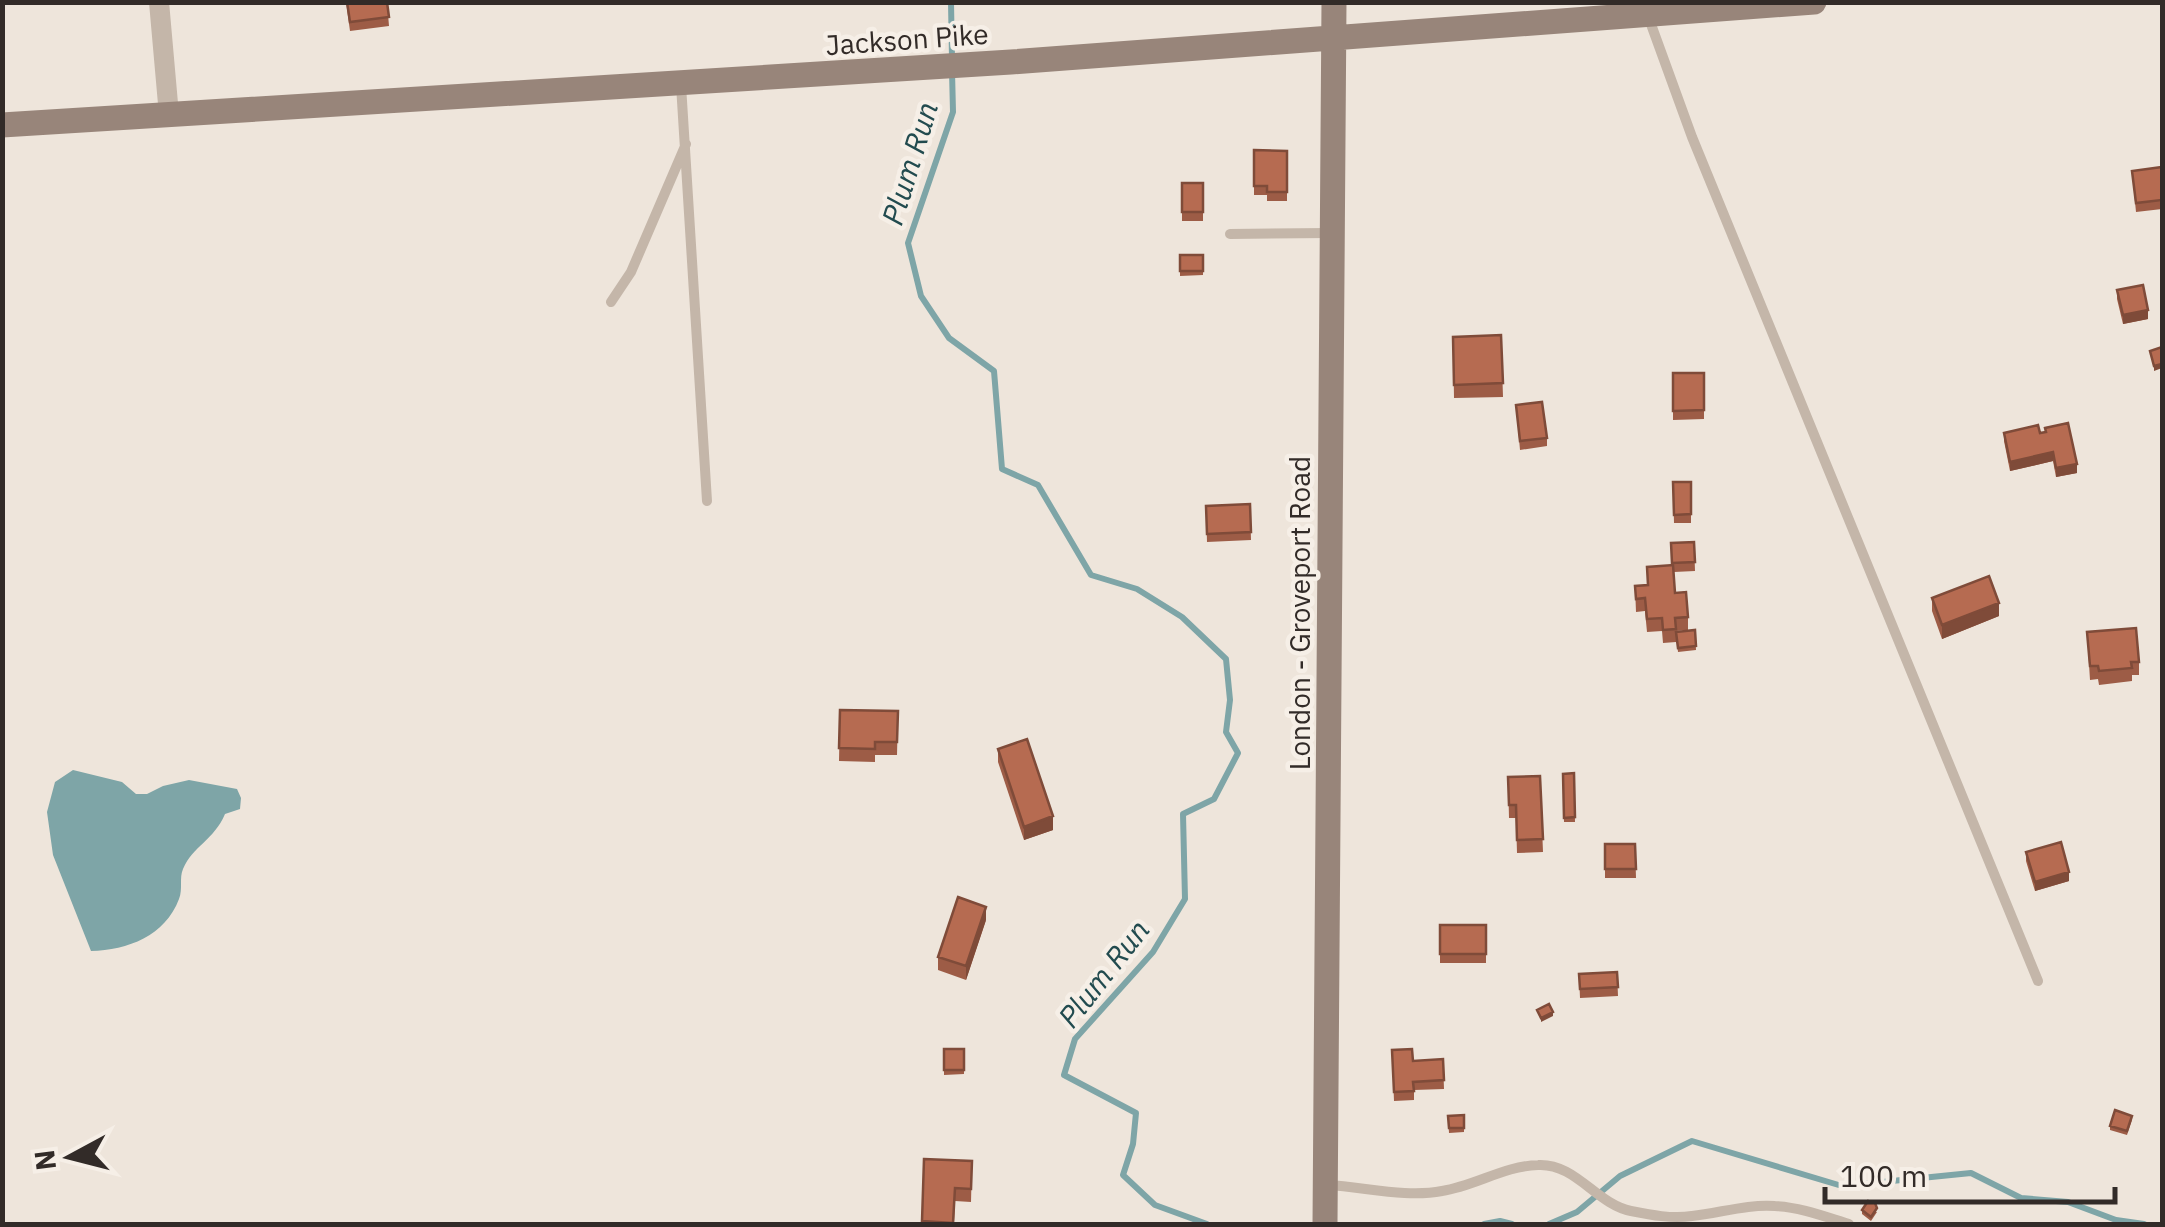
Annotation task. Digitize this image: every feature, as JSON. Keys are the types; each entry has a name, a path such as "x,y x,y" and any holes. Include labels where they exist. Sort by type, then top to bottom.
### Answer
{"main road":[{"name":"London - Groveport Road","path":"1325,1202 1334,2"},
{"name":"Jackson Pike","path":"2,125 908,69 1814,2"}],"street":[{"path":"160,2 169,114"}],"lane":[{"path":"1648,15 1692,137 2038,981"},
{"path":"681,84 707,500"},
{"path":"612,302 631,272 686,143"},
{"path":"1230,234 1332,232"},
{"path":"1325,1202 1438,1192 1542,1164 1558,1168 1615,1208 1671,1218 1776,1206 1850,1224"}],"water":[{"path":"73,770 122,782 136,794 189,780 237,789 241,798 240,809 225,814 187,861 180,895 165,923 144,938 118,948 91,951 53,855 47,812 55,782"}],"building":[{"path":"347,2 387,2 389,17 350,22"},
{"path":"1254,150 1287,151 1287,192 1267,192 1267,186 1254,186"},
{"path":"2162,167 2162,200 2136,203 2132,171"},
{"path":"1182,183 1203,183 1203,212 1182,212"},
{"path":"1180,255 1203,255 1203,271 1180,271"},
{"path":"2143,285 2148,310 2123,315 2117,290"},
{"path":"1501,335 1503,383 1454,385 1453,337"},
{"path":"2162,347 2162,364 2154,366 2150,351"},
{"path":"1673,373 1704,373 1704,410 1673,411"},
{"path":"1542,402 1547,438 1520,441 1516,405"},
{"path":"2068,423 2077,464 2056,468 2053,452 2010,462 2004,433 2038,425 2040,433 2046,432 2045,428"},
{"path":"1673,482 1691,482 1691,514 1674,515"},
{"path":"1250,504 1251,532 1207,534 1206,506"},
{"path":"1694,542 1695,562 1672,563 1671,543"},
{"path":"1673,565 1675,593 1686,592 1688,617 1675,618 1676,629 1663,630 1662,618 1647,619 1645,598 1636,599 1635,586 1648,585 1647,567"},
{"path":"1989,576 1999,603 1942,625 1932,598"},
{"path":"2136,628 2139,662 2131,662 2132,668 2099,671 2098,666 2090,666 2087,632"},
{"path":"1695,630 1696,646 1678,648 1676,632"},
{"path":"840,710 898,711 897,742 875,742 875,749 839,748"},
{"path":"1027,739 1053,816 1024,827 998,749"},
{"path":"1574,773 1575,817 1564,818 1563,774"},
{"path":"1540,776 1543,839 1517,840 1516,805 1509,805 1508,777"},
{"path":"2061,842 2069,872 2035,882 2026,852"},
{"path":"1605,844 1635,844 1636,869 1605,869"},
{"path":"958,897 986,907 966,966 938,957"},
{"path":"1440,925 1486,925 1486,954 1440,954"},
{"path":"1617,972 1618,987 1580,989 1579,974"},
{"path":"1549,1004 1553,1012 1541,1018 1537,1010"},
{"path":"944,1049 964,1049 964,1070 944,1070"},
{"path":"1412,1049 1413,1061 1443,1059 1444,1080 1413,1082 1414,1091 1394,1092 1392,1050"},
{"path":"2115,1110 2132,1116 2127,1131 2110,1126"},
{"path":"1464,1115 1464,1128 1449,1128 1448,1116"},
{"path":"924,1159 972,1161 971,1189 955,1188 953,1223 922,1221"},
{"path":"1868,1201 1877,1208 1871,1217 1862,1210"}],"waterway":[{"name":"Plum Run","path":"951,2 952,59"},
{"name":"Plum Run","path":"952,71 953,112 908,243 921,296 949,338 994,371 1002,469 1038,485 1091,575 1137,589 1182,617 1226,659 1230,700 1226,732 1238,753 1214,799 1183,814 1185,899 1153,952 1075,1039 1064,1075 1136,1113 1133,1144 1123,1175 1155,1205 1207,1224"},
{"name":"Plum Run","path":"1549,1224 1577,1212 1620,1176 1692,1141 1842,1186 1971,1173 2021,1198 2068,1202 2116,1220 2144,1224"},
{"name":"Plum Run","path":"1484,1224 1512,1224"}]}
